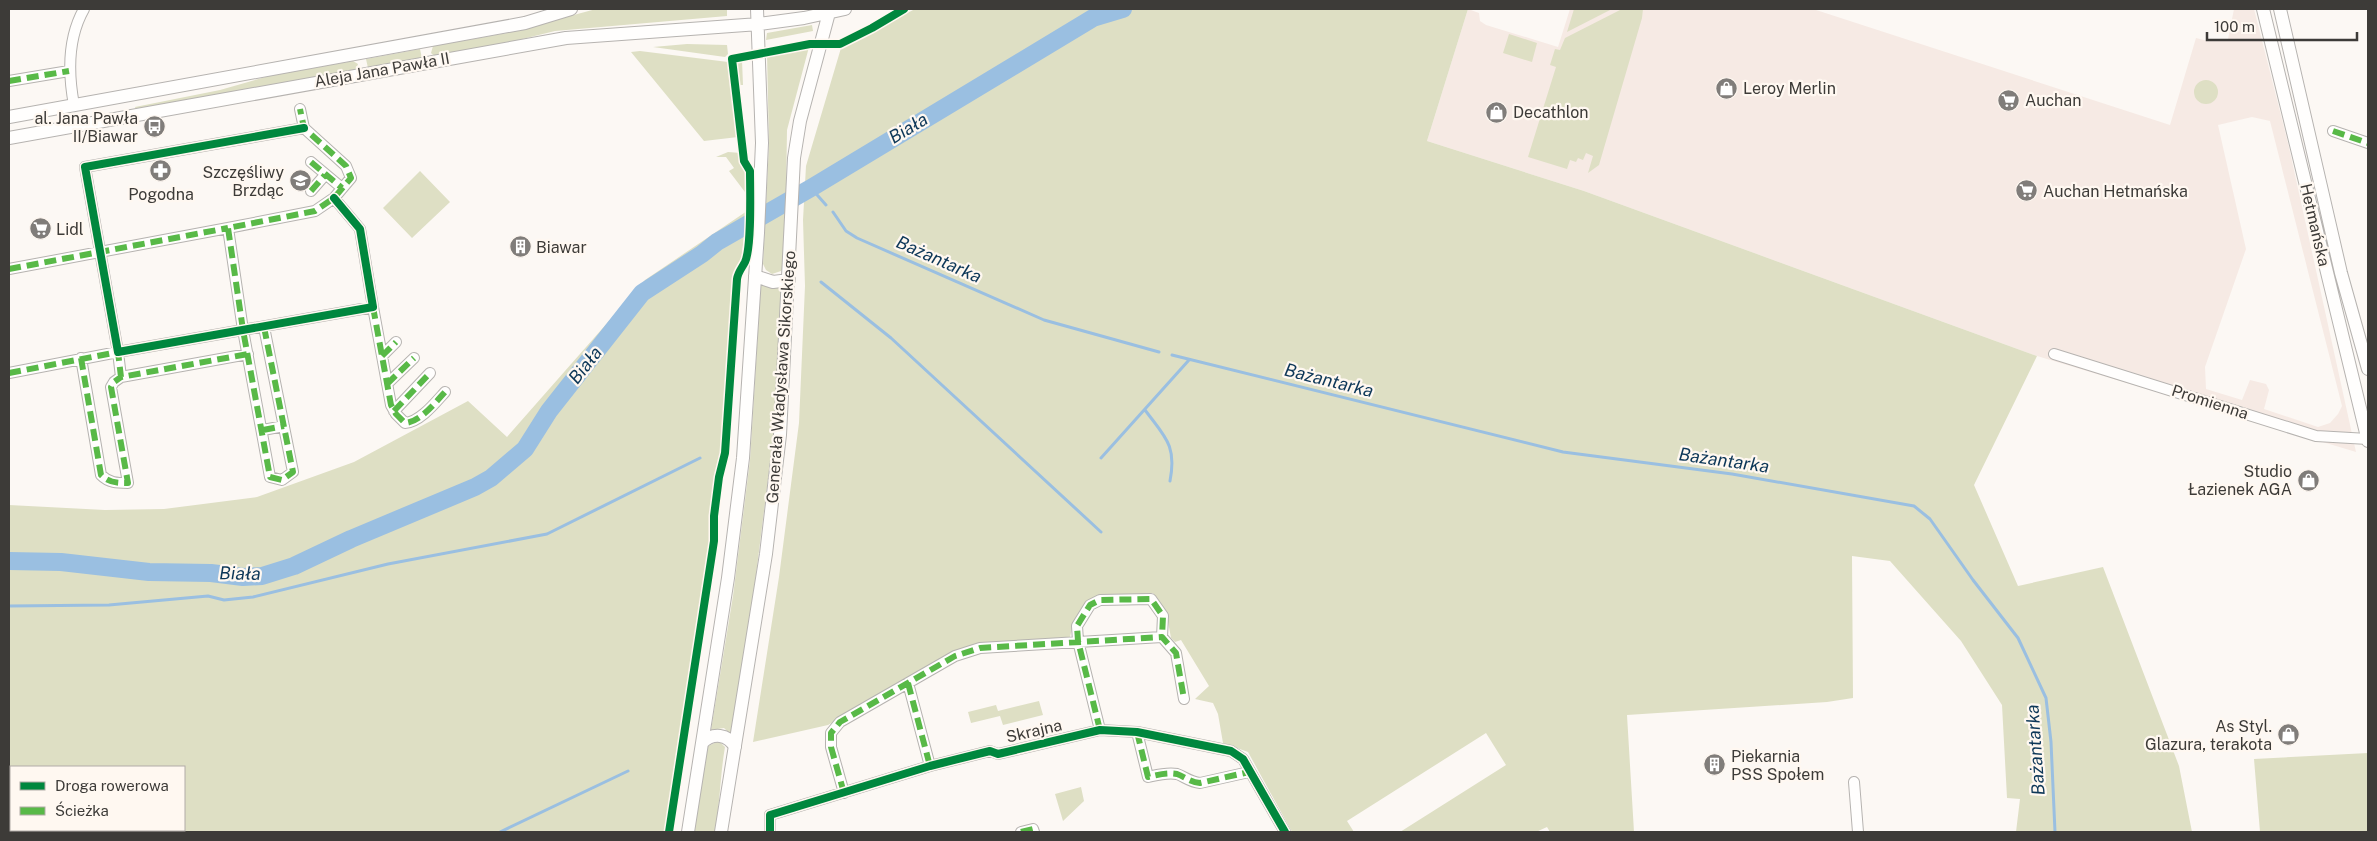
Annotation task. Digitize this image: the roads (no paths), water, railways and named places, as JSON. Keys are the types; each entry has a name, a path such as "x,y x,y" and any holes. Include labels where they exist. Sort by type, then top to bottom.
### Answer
{"main road":[{"name":"Aleja Jana Pawła II","path":"9,117 525,23 571,9"},
{"name":"Generała Władysława Sikorskiego","path":"688,832 728,578 743,458 758,234 762,134 757,9"},
{"path":"830,11 845,9"},
{"name":"Hetmańska","path":"2263,9 2362,394 2368,440"},
{"name":"Hetmańska","path":"2280,9 2340,273 2368,369"},
{"name":"Aleja Jana Pawła II","path":"9,138 566,38 759,24 830,11"},
{"name":"Generała Władysława Sikorskiego","path":"721,832 766,554 778,453 793,182 800,122 830,11"},
{"path":"128,96 132,116"},
{"path":"74,105 76,126"},
{"path":"755,276 773,282 789,280"},
{"path":"702,743 711,736 723,736 728,738 735,748"}],"street":[{"path":"74,105 69,71 74,36 84,9"},
{"path":"9,81 69,71"},
{"path":"9,269 314,211 334,198 350,178 346,166 304,128 300,109"},
{"path":"121,377 101,251 85,167 304,128"},
{"path":"2333,131 2368,143"},
{"path":"311,162 342,188"},
{"path":"311,191 325,175"},
{"path":"334,198 360,229 387,384 394,411 405,423 412,422 445,392"},
{"path":"228,228 243,330 270,476 282,480 293,472 264,327"},
{"path":"9,373 81,358 373,307"},
{"path":"382,356 396,342"},
{"path":"81,358 101,475 106,481 128,483 111,387 114,382 121,377 248,354"},
{"name":"Promienna","path":"2054,354 2316,436 2368,440"},
{"path":"387,384 414,358"},
{"path":"394,411 430,374"},
{"path":"263,430 284,426"},
{"path":"1100,730 1078,642 1077,626 1090,606 1100,600 1151,598 1162,616 1162,637 1176,653 1184,699"},
{"path":"844,793 831,747 831,733 840,722 955,656 980,648 1162,637"},
{"path":"908,683 930,766"},
{"name":"Skrajna","path":"770,832 770,815 930,766 990,750 998,754 1100,730 1137,732 1231,752 1243,759 1283,832"},
{"path":"1137,732 1148,777 1162,774 1177,774 1193,783 1200,783 1249,772"},
{"path":"1854,782 1858,832"},
{"path":"1021,832 1033,829 1034,832"}],"waterway":[{"name":"Biała","path":"9,561 61,562 149,572 211,573 243,577 262,576 294,566 351,539 475,487 491,478 525,449 549,411 642,293 717,242 811,188 1093,18 1123,9"},
{"name":"Bażantarka","path":"811,188 826,205"},
{"name":"Bażantarka","path":"833,212 846,231 857,238 1044,320 1159,352"},
{"path":"821,282 891,338 1101,532"},
{"name":"Bażantarka","path":"1172,355 1563,452 1732,474 1914,506 1930,519 1973,580 2018,638 2046,698 2051,742 2055,832"},
{"path":"1101,458 1189,360"},
{"path":"1145,410 1168,442 1172,459 1170,481"},
{"path":"9,606 109,605 208,596 224,600 253,597 388,564 547,534 700,458"},
{"path":"500,832 628,771"}],"place":[{"name":"Leroy Merlin","path":"1727,88"},
{"name":"Auchan","path":"2009,100"},
{"name":"Decathlon","path":"1497,112"},
{"name":"al. Jana Pawła II/Biawar","path":"154,127"},
{"name":"Pogodna","path":"161,170"},
{"name":"Szczęśliwy Brzdąc","path":"300,181"},
{"name":"Auchan Hetmańska","path":"2027,191"},
{"name":"Lidl","path":"40,229"},
{"name":"Biawar","path":"520,247"},
{"name":"Studio Łazienek AGA","path":"2308,480"},
{"name":"As Styl. Glazura, terakota","path":"2288,735"},
{"name":"Piekarnia PSS Społem","path":"1715,765"}]}
